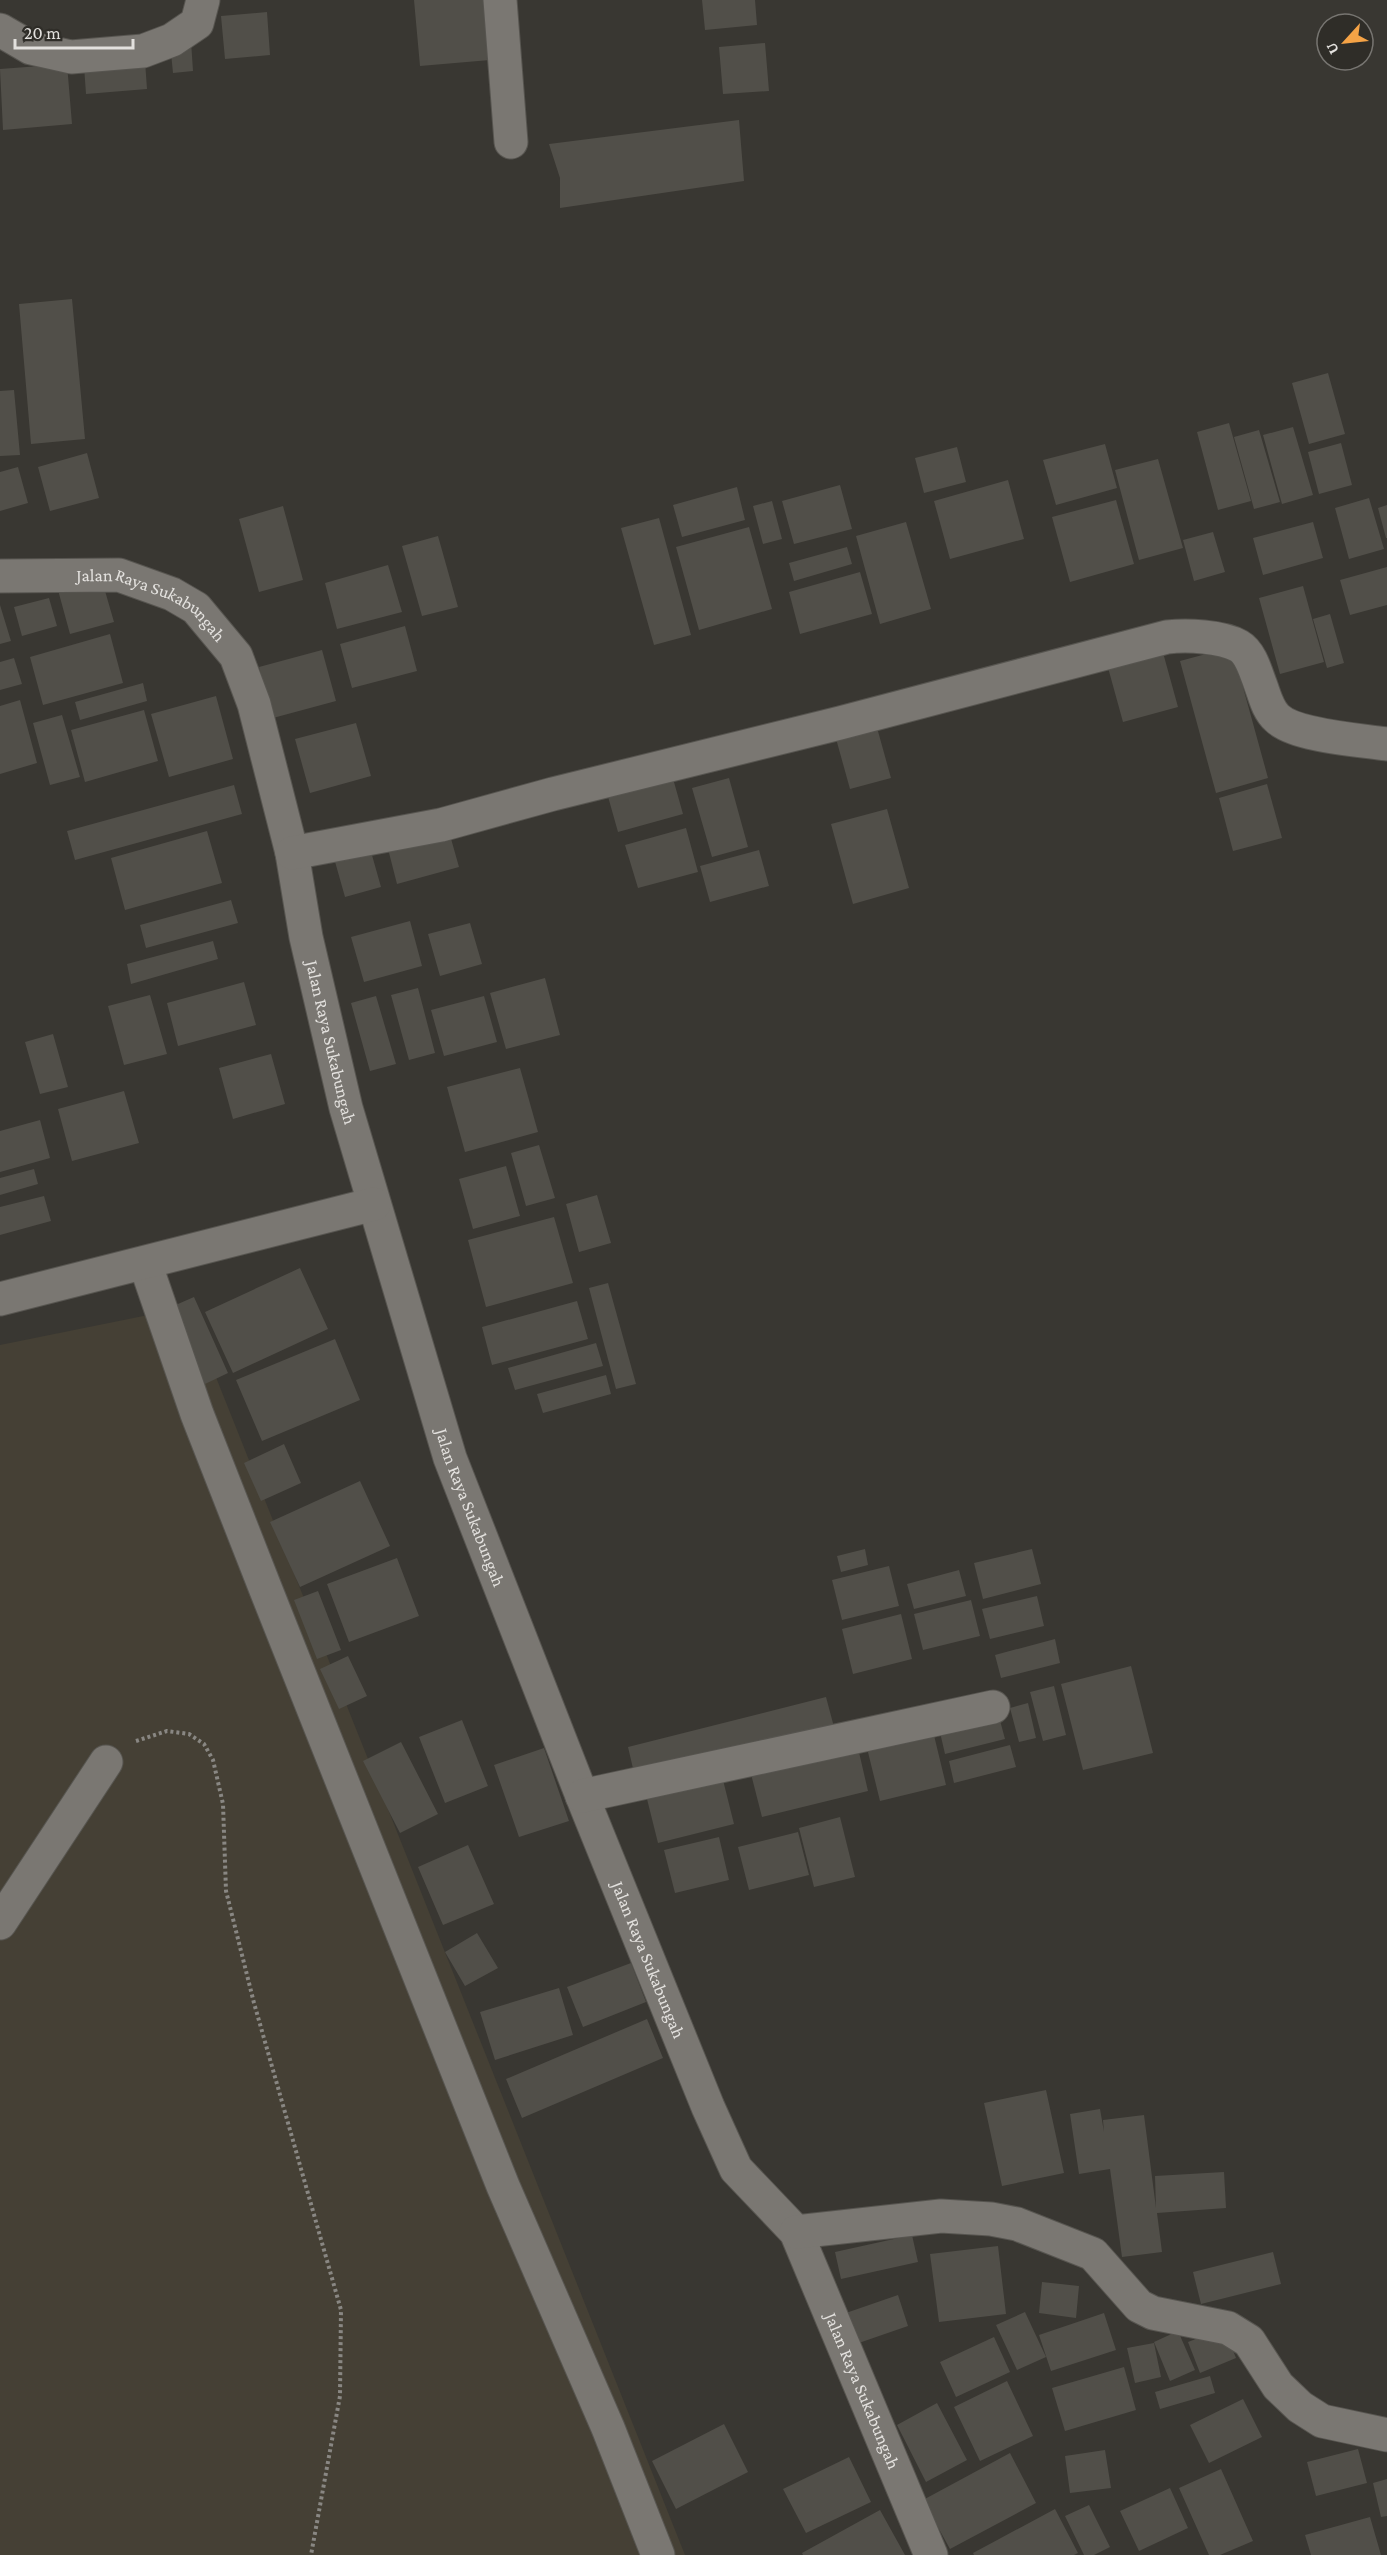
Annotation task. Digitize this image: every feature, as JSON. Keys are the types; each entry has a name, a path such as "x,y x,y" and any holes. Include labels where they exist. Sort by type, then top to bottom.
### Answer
{"street":[{"path":"0,30 31,48 71,57 143,51 172,40 197,23 203,0"},
{"path":"500,0 512,142"},
{"name":"Jalan Raya Sukabungah","path":"0,576 119,575 172,594 196,608 236,656 248,684 292,853 306,937 346,1108 450,1458 703,2097 736,2169 796,2232 931,2555"},
{"path":"292,853 441,825 553,794 863,717 1167,637 1184,635 1240,646 1248,655 1271,711 1287,726 1302,731 1387,744"},
{"path":"0,1299 374,1204"},
{"path":"144,1263 197,1414 503,2186 608,2428 658,2555"},
{"path":"582,1796 993,1707"},
{"path":"0,1923 106,1762"},
{"path":"796,2232 941,2216 991,2219 1017,2224 1093,2254 1140,2306 1153,2313 1228,2328 1249,2341 1278,2386 1300,2407 1322,2421 1387,2435"}],"path":[{"path":"106,1762 123,1748 142,1738 167,1731 189,1734 204,1744 213,1760 223,1804 226,1891 254,2003 341,2310 340,2396 311,2555"}],"shaded area":[{"path":"188,1307 685,2555 0,2555 0,1345"}],"building":[{"path":"414,0 485,0 490,60 420,66"},
{"path":"702,0 755,0 757,25 705,30"},
{"path":"267,12 270,55 225,59 221,16"},
{"path":"191,41 193,71 173,73 170,43"},
{"path":"765,43 769,91 723,94 719,47"},
{"path":"145,61 147,89 86,94 84,66"},
{"path":"67,64 72,124 3,130 0,69"},
{"path":"739,120 744,181 560,208 560,178 549,144"},
{"path":"72,299 85,439 31,444 19,304"},
{"path":"1328,373 1345,434 1309,444 1292,383"},
{"path":"14,390 20,455 0,456 0,391"},
{"path":"1229,423 1251,501 1218,510 1197,432"},
{"path":"1293,427 1313,495 1282,504 1263,435"},
{"path":"1259,430 1280,502 1254,509 1234,437"},
{"path":"1341,443 1352,485 1319,494 1308,452"},
{"path":"1105,444 1117,488 1056,505 1043,460"},
{"path":"957,447 966,482 924,493 915,458"},
{"path":"87,453 99,498 50,511 38,467"},
{"path":"1158,459 1183,548 1139,560 1115,470"},
{"path":"18,467 28,503 0,511 0,472"},
{"path":"1008,480 1024,539 950,559 934,501"},
{"path":"840,485 852,529 794,544 782,501"},
{"path":"737,487 745,520 682,537 673,505"},
{"path":"1369,498 1384,549 1349,559 1335,508"},
{"path":"1116,500 1134,564 1070,582 1052,517"},
{"path":"772,501 782,539 763,544 753,506"},
{"path":"1387,505 1387,538 1386,538 1378,508"},
{"path":"283,506 303,580 259,592 239,519"},
{"path":"659,518 691,635 654,645 621,528"},
{"path":"906,522 931,609 880,624 856,536"},
{"path":"1313,522 1323,558 1263,575 1253,538"},
{"path":"749,527 772,609 699,630 676,547"},
{"path":"1213,532 1225,572 1194,581 1183,540"},
{"path":"438,536 458,607 422,616 402,546"},
{"path":"847,547 852,564 794,581 789,563"},
{"path":"388,565 402,612 337,629 325,583"},
{"path":"1387,567 1387,605 1350,615 1340,580"},
{"path":"860,572 872,614 800,634 789,592"},
{"path":"101,577 114,622 70,634 58,590"},
{"path":"1303,586 1324,662 1280,674 1259,598"},
{"path":"49,598 57,626 22,636 14,607"},
{"path":"0,605 11,641 0,644"},
{"path":"1330,614 1344,663 1327,668 1313,619"},
{"path":"405,626 417,671 352,688 340,644"},
{"path":"110,634 123,683 43,705 30,657"},
{"path":"1232,647 1268,778 1216,793 1180,661"},
{"path":"1162,649 1178,707 1123,722 1107,664"},
{"path":"322,650 336,701 273,718 259,667"},
{"path":"14,658 22,684 0,690 0,662"},
{"path":"143,683 147,701 80,720 75,702"},
{"path":"216,696 233,759 169,777 151,714"},
{"path":"20,700 37,763 0,774 0,706"},
{"path":"144,710 158,761 85,782 71,730"},
{"path":"62,715 80,777 50,785 33,723"},
{"path":"356,723 371,776 310,793 295,739"},
{"path":"876,724 891,778 850,789 835,735"},
{"path":"672,775 683,814 618,832 607,793"},
{"path":"729,778 748,847 712,857 692,788"},
{"path":"1267,784 1282,838 1233,851 1219,798"},
{"path":"234,785 242,814 75,860 67,831"},
{"path":"887,809 909,888 853,904 831,824"},
{"path":"448,828 459,867 397,884 387,845"},
{"path":"686,828 698,872 638,888 625,845"},
{"path":"207,831 222,883 125,910 111,858"},
{"path":"368,841 381,887 345,897 332,851"},
{"path":"759,850 769,886 710,902 700,866"},
{"path":"231,900 238,923 146,948 140,925"},
{"path":"410,921 422,966 364,982 351,937"},
{"path":"470,923 482,964 440,976 428,934"},
{"path":"213,941 218,959 131,984 127,964"},
{"path":"545,978 560,1035 506,1049 490,993"},
{"path":"244,982 256,1025 178,1046 167,1003"},
{"path":"418,988 435,1053 409,1060 391,995"},
{"path":"150,995 167,1054 124,1065 108,1006"},
{"path":"376,996 396,1064 370,1071 351,1003"},
{"path":"484,996 497,1042 444,1056 431,1010"},
{"path":"53,1034 68,1087 40,1094 25,1042"},
{"path":"271,1054 285,1104 233,1119 219,1068"},
{"path":"520,1068 538,1132 465,1152 447,1087"},
{"path":"124,1091 139,1143 72,1161 58,1109"},
{"path":"40,1120 50,1158 0,1172 0,1131"},
{"path":"539,1145 555,1198 526,1206 511,1153"},
{"path":"506,1166 520,1216 473,1229 459,1179"},
{"path":"34,1169 38,1184 0,1195 0,1178"},
{"path":"597,1195 611,1243 579,1252 566,1204"},
{"path":"44,1196 51,1221 0,1235 0,1207"},
{"path":"554,1217 573,1283 486,1307 468,1240"},
{"path":"300,1268 328,1329 233,1373 205,1312"},
{"path":"608,1283 636,1384 616,1389 589,1288"},
{"path":"194,1297 228,1373 205,1384 171,1307"},
{"path":"577,1301 588,1339 492,1365 482,1327"},
{"path":"335,1339 360,1400 262,1441 236,1380"},
{"path":"596,1343 603,1366 515,1390 508,1368"},
{"path":"606,1375 611,1394 543,1413 537,1394"},
{"path":"284,1444 301,1483 261,1501 244,1463"},
{"path":"360,1481 390,1546 300,1587 270,1522"},
{"path":"865,1549 868,1565 841,1572 837,1556"},
{"path":"1032,1549 1041,1584 983,1599 974,1563"},
{"path":"397,1558 419,1616 349,1642 327,1584"},
{"path":"889,1566 899,1606 842,1620 832,1580"},
{"path":"959,1570 966,1596 914,1609 907,1584"},
{"path":"318,1591 341,1650 317,1659 294,1600"},
{"path":"1037,1596 1044,1626 990,1639 982,1609"},
{"path":"971,1600 980,1636 923,1650 914,1614"},
{"path":"901,1614 912,1659 853,1674 842,1629"},
{"path":"1055,1639 1060,1663 1001,1678 995,1655"},
{"path":"348,1656 367,1696 339,1709 320,1669"},
{"path":"1131,1666 1153,1753 1083,1770 1061,1684"},
{"path":"1054,1686 1066,1735 1043,1741 1030,1692"},
{"path":"826,1697 834,1727 635,1777 628,1747"},
{"path":"1028,1703 1036,1738 1019,1742 1010,1708"},
{"path":"998,1713 1005,1739 945,1754 939,1728"},
{"path":"462,1720 488,1786 445,1803 419,1737"},
{"path":"932,1727 946,1785 880,1801 866,1744"},
{"path":"401,1742 438,1814 400,1833 363,1761"},
{"path":"1010,1745 1016,1767 954,1783 949,1761"},
{"path":"544,1748 569,1821 519,1837 494,1765"},
{"path":"858,1748 868,1791 762,1817 751,1774"},
{"path":"723,1780 734,1824 658,1843 647,1799"},
{"path":"840,1817 855,1877 814,1887 799,1828"},
{"path":"798,1832 809,1875 749,1890 738,1847"},
{"path":"719,1837 729,1880 675,1893 664,1850"},
{"path":"468,1845 494,1904 443,1925 418,1867"},
{"path":"477,1933 498,1968 465,1986 445,1952"},
{"path":"631,1963 646,2002 583,2027 567,1987"},
{"path":"559,1988 573,2035 495,2060 480,2012"},
{"path":"647,2019 663,2058 522,2118 506,2079"},
{"path":"1046,2090 1064,2173 1002,2186 984,2103"},
{"path":"1100,2109 1104,2132 1103,2120 1144,2115 1156,2208 1155,2176 1224,2172 1226,2208 1157,2213 1162,2252 1122,2257 1110,2169 1079,2174 1070,2114"},
{"path":"912,2235 918,2262 841,2279 835,2252"},
{"path":"998,2246 1006,2314 939,2322 930,2254"},
{"path":"1273,2252 1281,2284 1201,2304 1193,2272"},
{"path":"1042,2282 1079,2286 1076,2318 1039,2313"},
{"path":"898,2295 908,2326 853,2345 843,2314"},
{"path":"1025,2312 1046,2357 1017,2370 996,2325"},
{"path":"1104,2313 1116,2350 1051,2371 1039,2335"},
{"path":"1224,2328 1236,2358 1200,2373 1188,2342"},
{"path":"1178,2331 1195,2370 1170,2381 1154,2342"},
{"path":"994,2337 1010,2372 956,2397 940,2362"},
{"path":"1154,2343 1161,2377 1135,2383 1127,2348"},
{"path":"1124,2367 1136,2410 1065,2431 1052,2388"},
{"path":"1210,2376 1215,2393 1160,2409 1155,2392"},
{"path":"1007,2381 1033,2436 980,2461 954,2407"},
{"path":"1243,2399 1262,2437 1209,2463 1190,2425"},
{"path":"937,2403 967,2460 926,2482 897,2425"},
{"path":"724,2424 748,2472 676,2509 652,2461"},
{"path":"1358,2449 1367,2483 1316,2496 1307,2462"},
{"path":"1105,2450 1111,2488 1070,2493 1065,2456"},
{"path":"1010,2453 1036,2503 950,2549 923,2500"},
{"path":"849,2457 871,2502 806,2533 783,2489"},
{"path":"1221,2469 1253,2541 1220,2555 1209,2555 1179,2488"},
{"path":"1387,2479 1387,2516 1381,2517 1373,2483"},
{"path":"1170,2488 1188,2528 1139,2551 1120,2511"},
{"path":"1089,2505 1110,2547 1094,2555 1084,2555 1065,2516"},
{"path":"1055,2509 1078,2553 1074,2555 974,2555 973,2553"},
{"path":"880,2510 905,2555 803,2555 802,2553"},
{"path":"1370,2517 1381,2555 1311,2555 1305,2535"}]}
